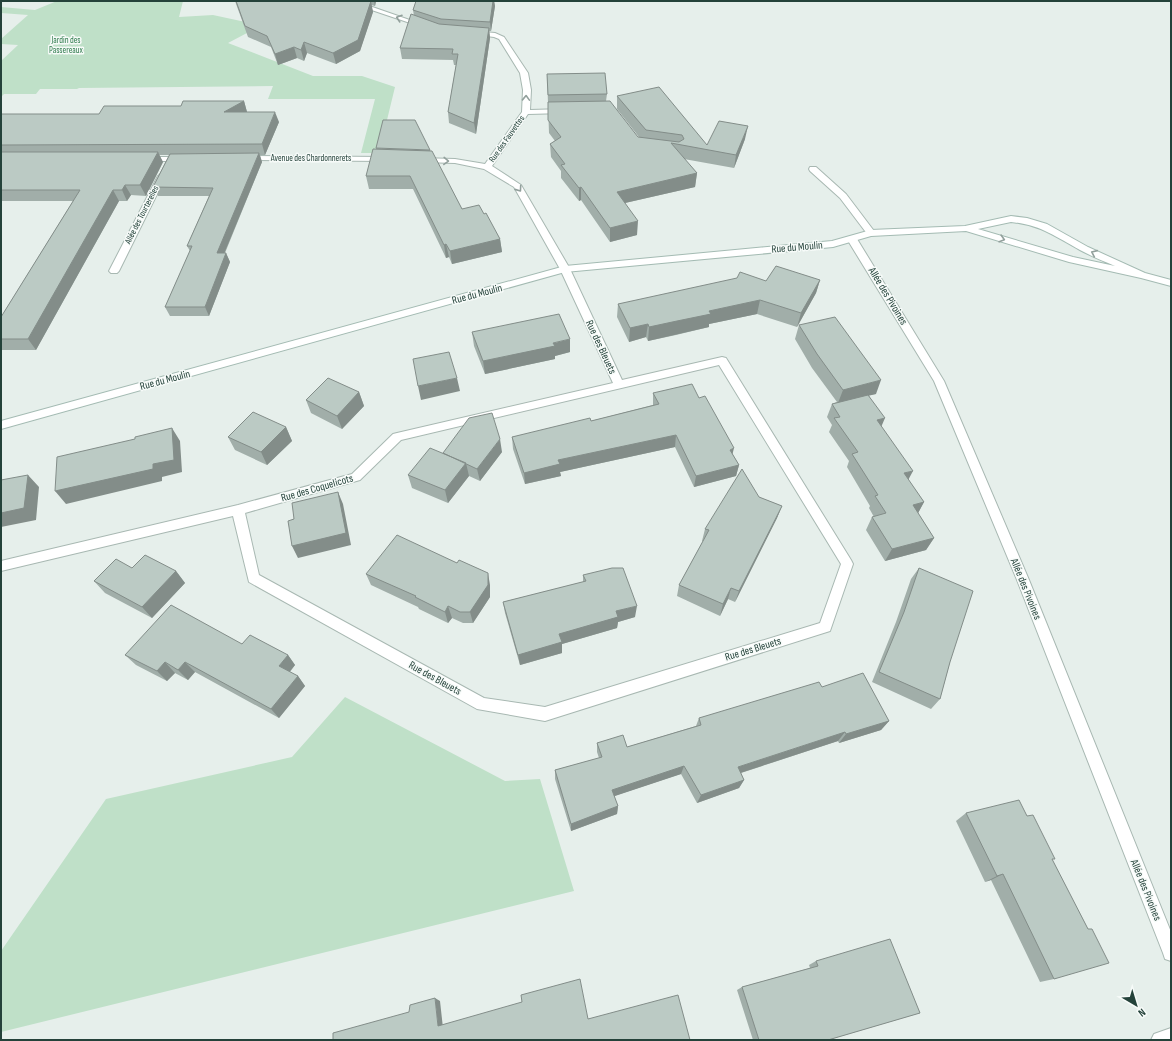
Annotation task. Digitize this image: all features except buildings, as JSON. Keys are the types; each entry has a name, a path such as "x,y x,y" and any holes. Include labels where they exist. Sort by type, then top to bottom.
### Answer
{"street":[{"path":"348,1 430,28"},
{"name":"Rue des Fauvettes","path":"462,33 496,35 502,38 524,73 527,90 526,112 488,167"},
{"path":"526,112 573,111"},
{"path":"140,159 194,158"},
{"name":"Avenue des Chardonnerets","path":"234,158 394,159"},
{"name":"Allée des Tourterelles","path":"114,271 170,159"},
{"path":"410,160 455,161 488,167 517,185 565,269"},
{"path":"813,169 843,196 871,233"},
{"name":"Rue du Moulin","path":"1,425 565,269 833,244 871,233 965,229 1011,219 1027,221 1044,226 1080,246 1142,275"},
{"name":"Rue du Moulin","path":"965,229 1072,260 1171,282"},
{"name":"Allée des Pivoines","path":"852,239 863,254 940,381 1023,580 1171,953"},
{"name":"Rue des Bleuets","path":"238,510 253,578 482,704 544,714 825,627 847,564 722,361 618,385 565,269"},
{"name":"Rue des Coquelicots","path":"1,566 238,510 356,477 397,437 618,385"},
{"path":"1160,1040 1171,1037"}],"green space":[{"name":"Jardin des Passereaux","path":"57,1 183,1 179,17 213,15 250,23 308,1 228,43 313,76 362,76 395,87 379,153 361,153 375,99 268,99 273,86 40,89 36,94 4,94 1,97 1,61 18,45 1,44 1,39 28,15 1,13 1,7 35,10"},
{"path":"345,697 505,781 540,779 574,891 1,1032 1,951 106,799 292,757"}]}
